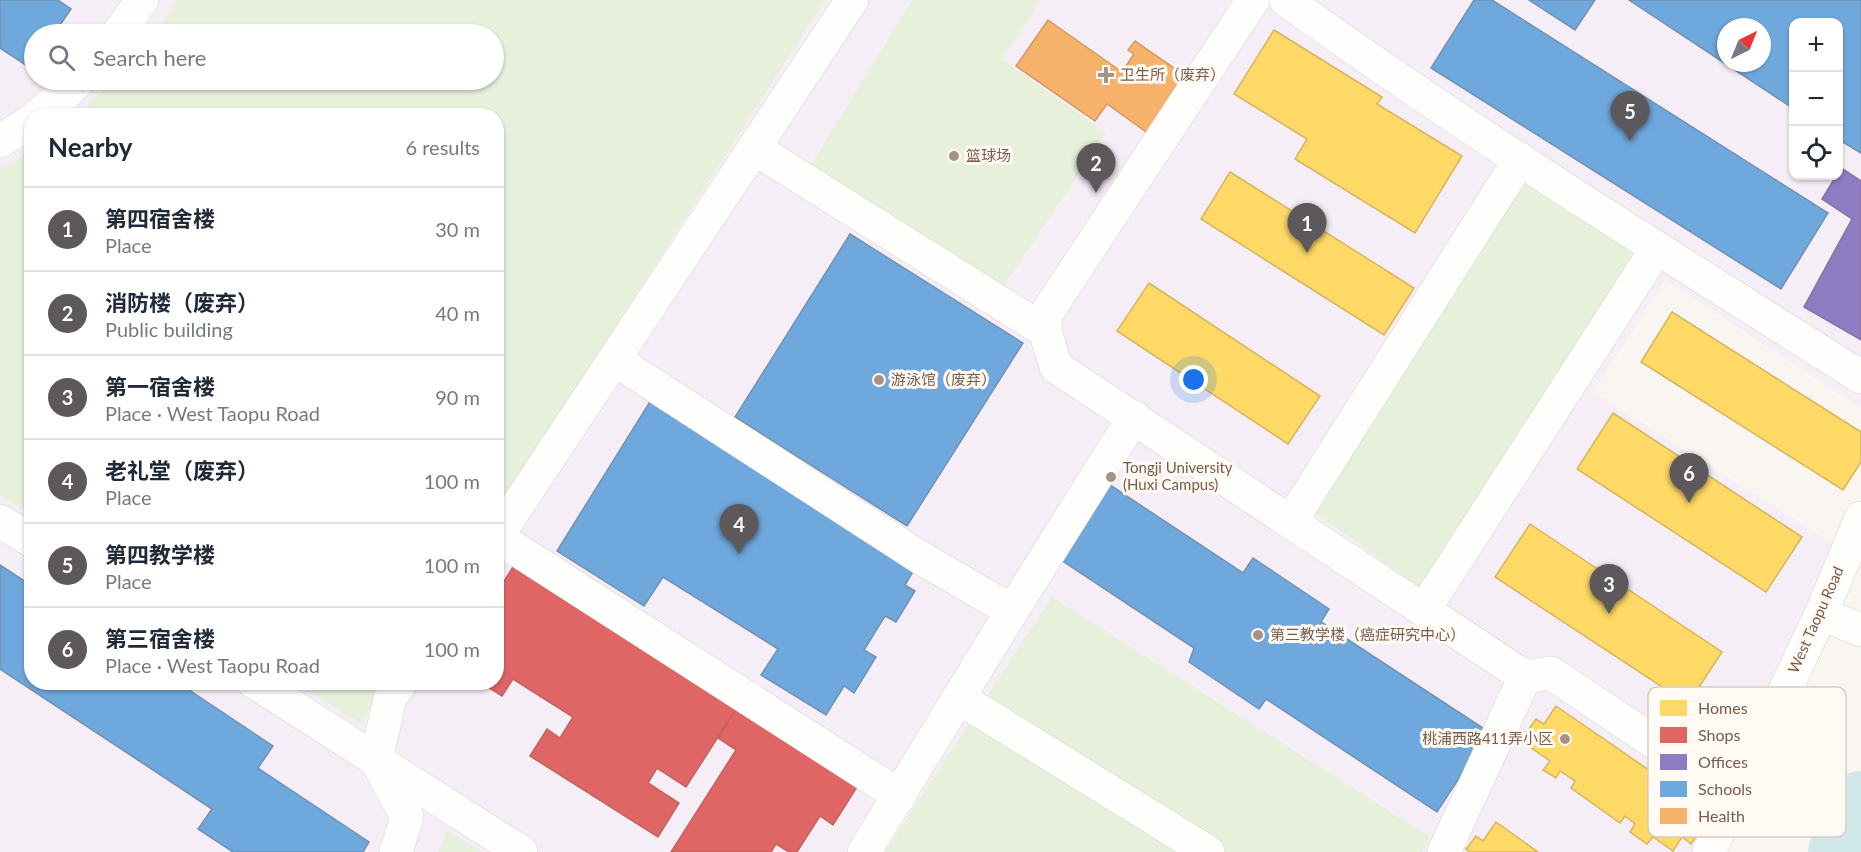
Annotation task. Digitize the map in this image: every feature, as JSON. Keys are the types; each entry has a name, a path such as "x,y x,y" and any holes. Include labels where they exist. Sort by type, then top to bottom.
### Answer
{"street":[{"path":"125,24 142,0"},
{"path":"504,527 852,0"},
{"path":"1253,0 1046,314 1045,331 1056,367 1525,677 1551,674 1648,738"},
{"path":"1286,0 1520,159 1861,377"},
{"path":"47,108 69,90"},
{"path":"0,141 24,126"},
{"path":"754,148 1045,331"},
{"path":"1291,521 1520,159"},
{"path":"1424,610 1657,248"},
{"path":"615,360 921,558 1012,611"},
{"path":"864,852 1134,417"},
{"name":"West Taopu Road","path":"1786,687 1821,614 1861,518"},
{"path":"0,521 24,536"},
{"path":"504,542 900,796"},
{"path":"1821,614 1861,630"},
{"path":"1444,852 1525,677"},
{"path":"267,690 521,852"},
{"path":"396,690 390,699 376,760 407,817 396,852"},
{"path":"958,698 1208,852"},
{"name":"West Taopu Road","path":"1708,852 1715,837"}],"shaded area":[{"name":"Tongji University (Huxi Campus)","path":"0,0 1629,0 1717,58 1717,72 1737,72 1789,106 1789,180 1843,180 1843,142 1861,153 1861,408 1665,280 1593,392 1835,545 1769,687 1648,687 1648,837 1700,837 1693,852 0,852"}],"green space":[{"path":"177,0 825,0 504,500 504,108 83,108 103,90 504,90 504,24 161,24"},
{"name":"篮球场","path":"912,0 1041,0 1002,59 1106,133 992,303 803,178"},
{"path":"24,155 24,510 0,495 0,169"},
{"path":"1524,179 1639,252 1421,588 1314,512"},
{"path":"1052,597 1430,837 1422,852 885,852"},
{"path":"307,690 381,690 360,723"},
{"path":"447,830 481,852 438,852"}],"building: Homes":[{"path":"1812,0 1861,0 1861,31"},
{"path":"1274,30 1382,97 1377,104 1462,156 1415,233 1295,159 1307,139 1234,94"},
{"path":"1843,69 1861,80 1861,143 1843,131"},
{"path":"1230,172 1414,288 1384,335 1201,219"},
{"path":"1149,283 1320,396 1288,444 1117,331"},
{"path":"1672,312 1861,432 1861,462 1843,490 1641,362"},
{"path":"1613,413 1802,537 1766,592 1577,469"},
{"path":"1530,524 1722,652 1699,687 1662,687 1495,577"},
{"path":"1556,706 1648,769 1648,837 1653,837 1647,844 1630,832 1635,824 1625,816 1620,823 1571,788 1575,781 1560,771 1556,778 1543,770 1550,761 1530,747 1536,739 1526,733 1536,719 1544,724"},
{"path":"1496,822 1538,852 1470,852 1466,849 1476,836 1483,841"},
{"path":"1653,837 1682,837 1673,851"},
{"path":"1682,837 1696,837 1691,844"}],"building: Shops":[{"path":"513,567 736,709 686,787 657,768 648,783 679,803 658,837 530,756 547,729 560,738 573,717 513,679 502,696 493,690 504,690 504,581"},
{"path":"736,709 857,787 833,825 820,816 797,852 789,852 776,844 771,852 671,852 736,750 718,738"}],"building: Offices":[{"path":"1843,169 1861,181 1861,340 1804,307 1852,219 1822,199 1834,180 1843,180"}],"building: Schools":[{"path":"0,0 58,0 71,9 61,24 24,24 24,64 0,48"},
{"path":"1474,0 1492,0 1828,213 1781,289 1431,68"},
{"path":"1529,0 1595,0 1575,30"},
{"path":"1629,0 1861,0 1861,153 1843,142 1843,18 1789,18 1789,106 1738,72 1771,72 1771,18 1717,18 1717,58"},
{"name":"游泳馆（废弃）","path":"850,234 1023,343 907,526 735,417"},
{"path":"656,392 921,558 905,585 915,591 896,622 885,616 864,650 876,657 854,693 844,686 826,715 761,675 778,649 663,577 644,606 557,551"},
{"name":"第三教学楼（癌症研究中心）","path":"1107,483 1243,573 1253,558 1329,609 1321,622 1489,732 1437,812 1266,699 1259,709 1189,662 1194,648 1058,558"},
{"path":"0,565 24,581 24,685 0,669"},
{"path":"32,690 189,690 273,746 258,768 369,842 363,852 233,852 198,829 212,809"}],"building: Health":[{"name":"卫生所（废弃）","path":"1048,20 1122,72 1134,54 1128,50 1135,41 1187,77 1149,134 1107,104 1095,121 1016,66"}],"waterway":[{"path":"1846,836 1861,802"},
{"path":"1839,852 1846,837"}],"place":[{"name":"卫生所（废弃）","path":"1106,75"},
{"name":"第四教学楼","path":"1630,141"},
{"name":"篮球场","path":"954,156"},
{"name":"消防楼（废弃）","path":"1096,193"},
{"name":"第四宿舍楼","path":"1307,253"},
{"name":"游泳馆（废弃）","path":"879,380"},
{"name":"Tongji University (Huxi Campus)","path":"1111,477"},
{"name":"第三宿舍楼","path":"1689,503"},
{"name":"老礼堂（废弃）","path":"739,554"},
{"name":"第一宿舍楼","path":"1609,614"},
{"name":"第三教学楼（癌症研究中心）","path":"1258,635"},
{"name":"桃浦西路411弄小区","path":"1565,739"}]}
